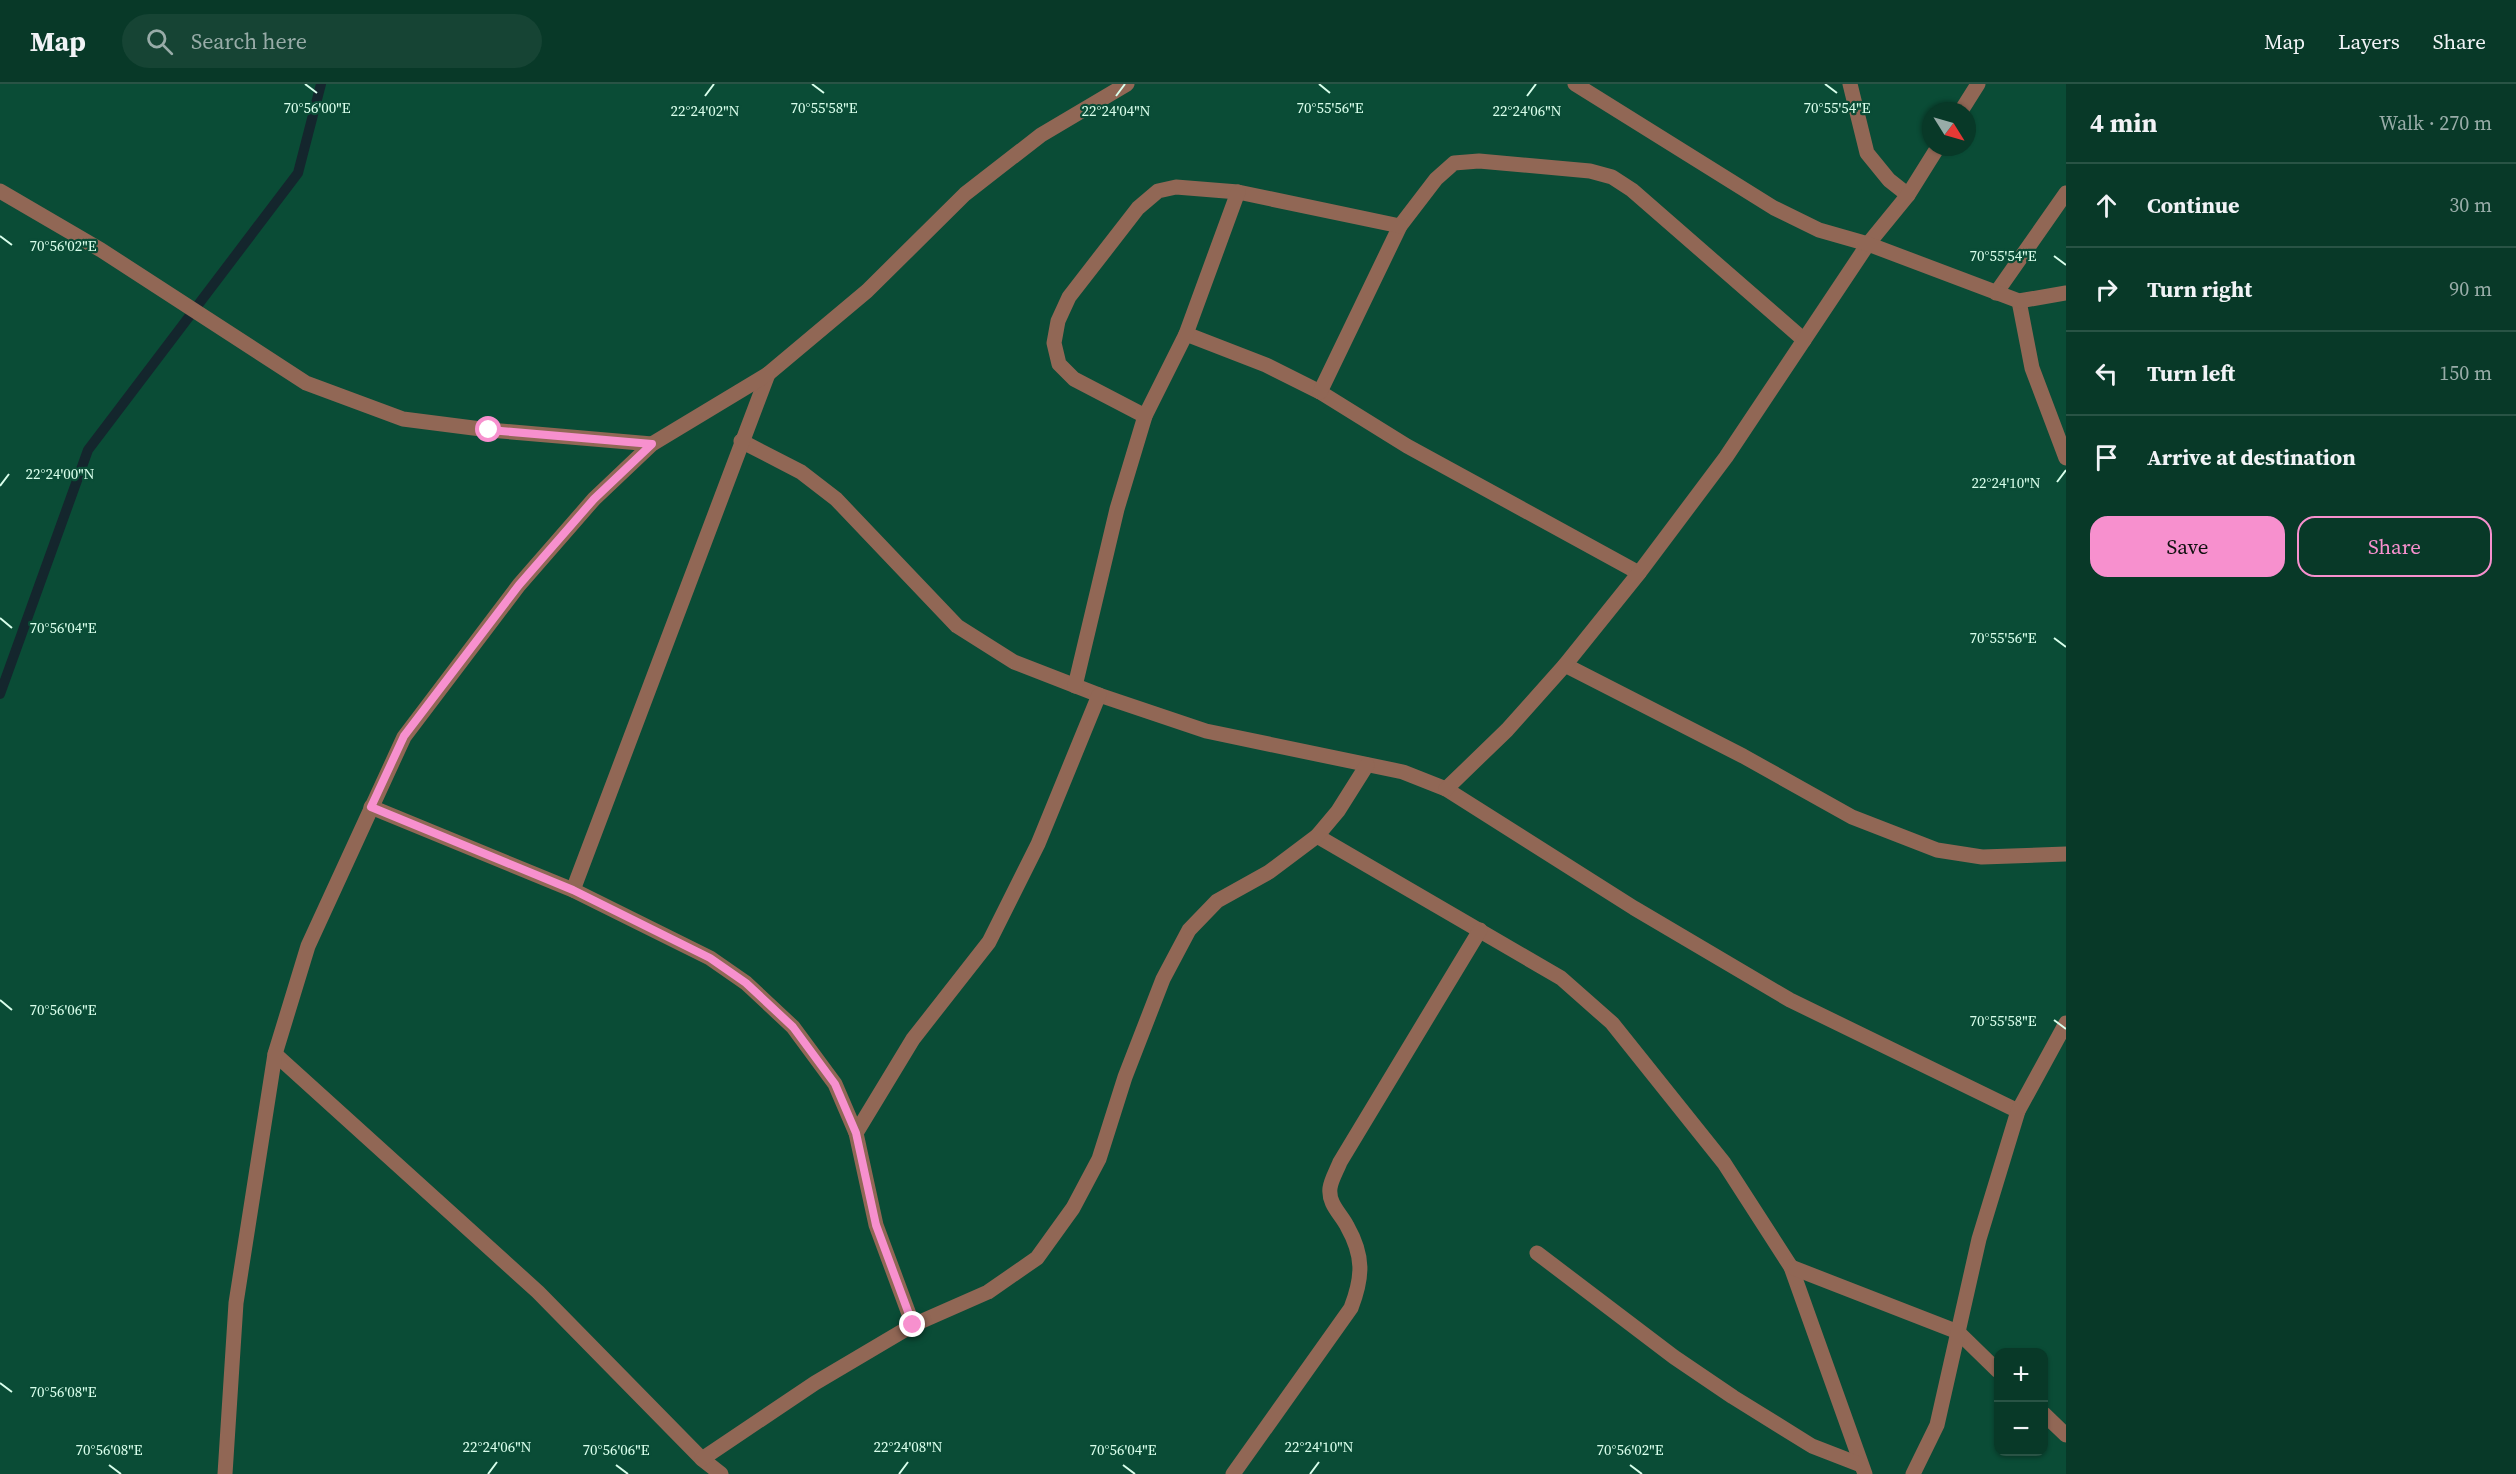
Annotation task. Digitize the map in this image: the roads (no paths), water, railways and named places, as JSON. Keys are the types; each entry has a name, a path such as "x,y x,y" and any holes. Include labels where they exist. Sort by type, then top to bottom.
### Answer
{"street":[{"path":"225,1474 236,1303 275,1054 308,946 404,736 519,585 594,499 652,444 768,374 867,291 965,194 1041,135 1127,84"},
{"path":"1575,84 1774,208 1819,231 1868,244 2019,301 2066,293"},
{"path":"1850,84 1867,153 1889,180 1908,195"},
{"path":"1967,102 1978,84"},
{"path":"1446,789 1507,730 1565,665 1639,573 1726,457 1868,244 1908,195 1932,156"},
{"path":"1320,392 1400,226 1436,179 1454,163 1479,161 1590,171 1612,177 1632,190 1804,340"},
{"path":"1145,416 1074,379 1059,364 1054,343 1058,321 1069,297 1138,208 1158,191 1176,187 1238,192 1400,226"},
{"path":"0,190 101,250 306,383 403,419 489,430 652,444"},
{"path":"1075,686 1117,509 1145,416 1186,334 1238,192"},
{"path":"1996,293 2066,193"},
{"path":"2019,301 2032,368 2066,458"},
{"path":"1186,334 1266,365 1320,392 1407,446 1639,573"},
{"path":"573,890 768,374"},
{"path":"741,441 801,472 836,499 957,626 1014,662 1099,695 1206,731 1403,772 1446,789 1634,908 1790,1000 2018,1112"},
{"path":"1565,665 1743,756 1852,817 1937,850 1982,857 2066,854"},
{"path":"856,1133 913,1039 989,942 1038,844 1099,695"},
{"path":"702,1459 814,1383 913,1325 988,1292 1037,1258 1073,1208 1099,1160 1133,1055 1163,979 1189,930 1217,901 1269,872 1317,836 1338,811 1367,765"},
{"path":"371,807 573,890 710,958 746,983 793,1027 835,1084 856,1133 876,1225 913,1325"},
{"path":"1317,836 1561,978 1612,1023 1724,1163 1791,1267 1863,1469"},
{"path":"1233,1474 1352,1308 1359,1287 1361,1261 1347,1226 1334,1208 1330,1190 1340,1162 1480,930"},
{"path":"1913,1474 1937,1425 1979,1239 2018,1112 2066,1023"},
{"path":"275,1054 538,1292 702,1459 722,1474"},
{"path":"1537,1253 1674,1357 1732,1397 1812,1446 1863,1469"},
{"path":"1791,1267 1958,1332 1994,1367"},
{"path":"2048,1419 2066,1435"}],"waterway":[{"path":"0,694 88,450 298,173 321,84"}]}
